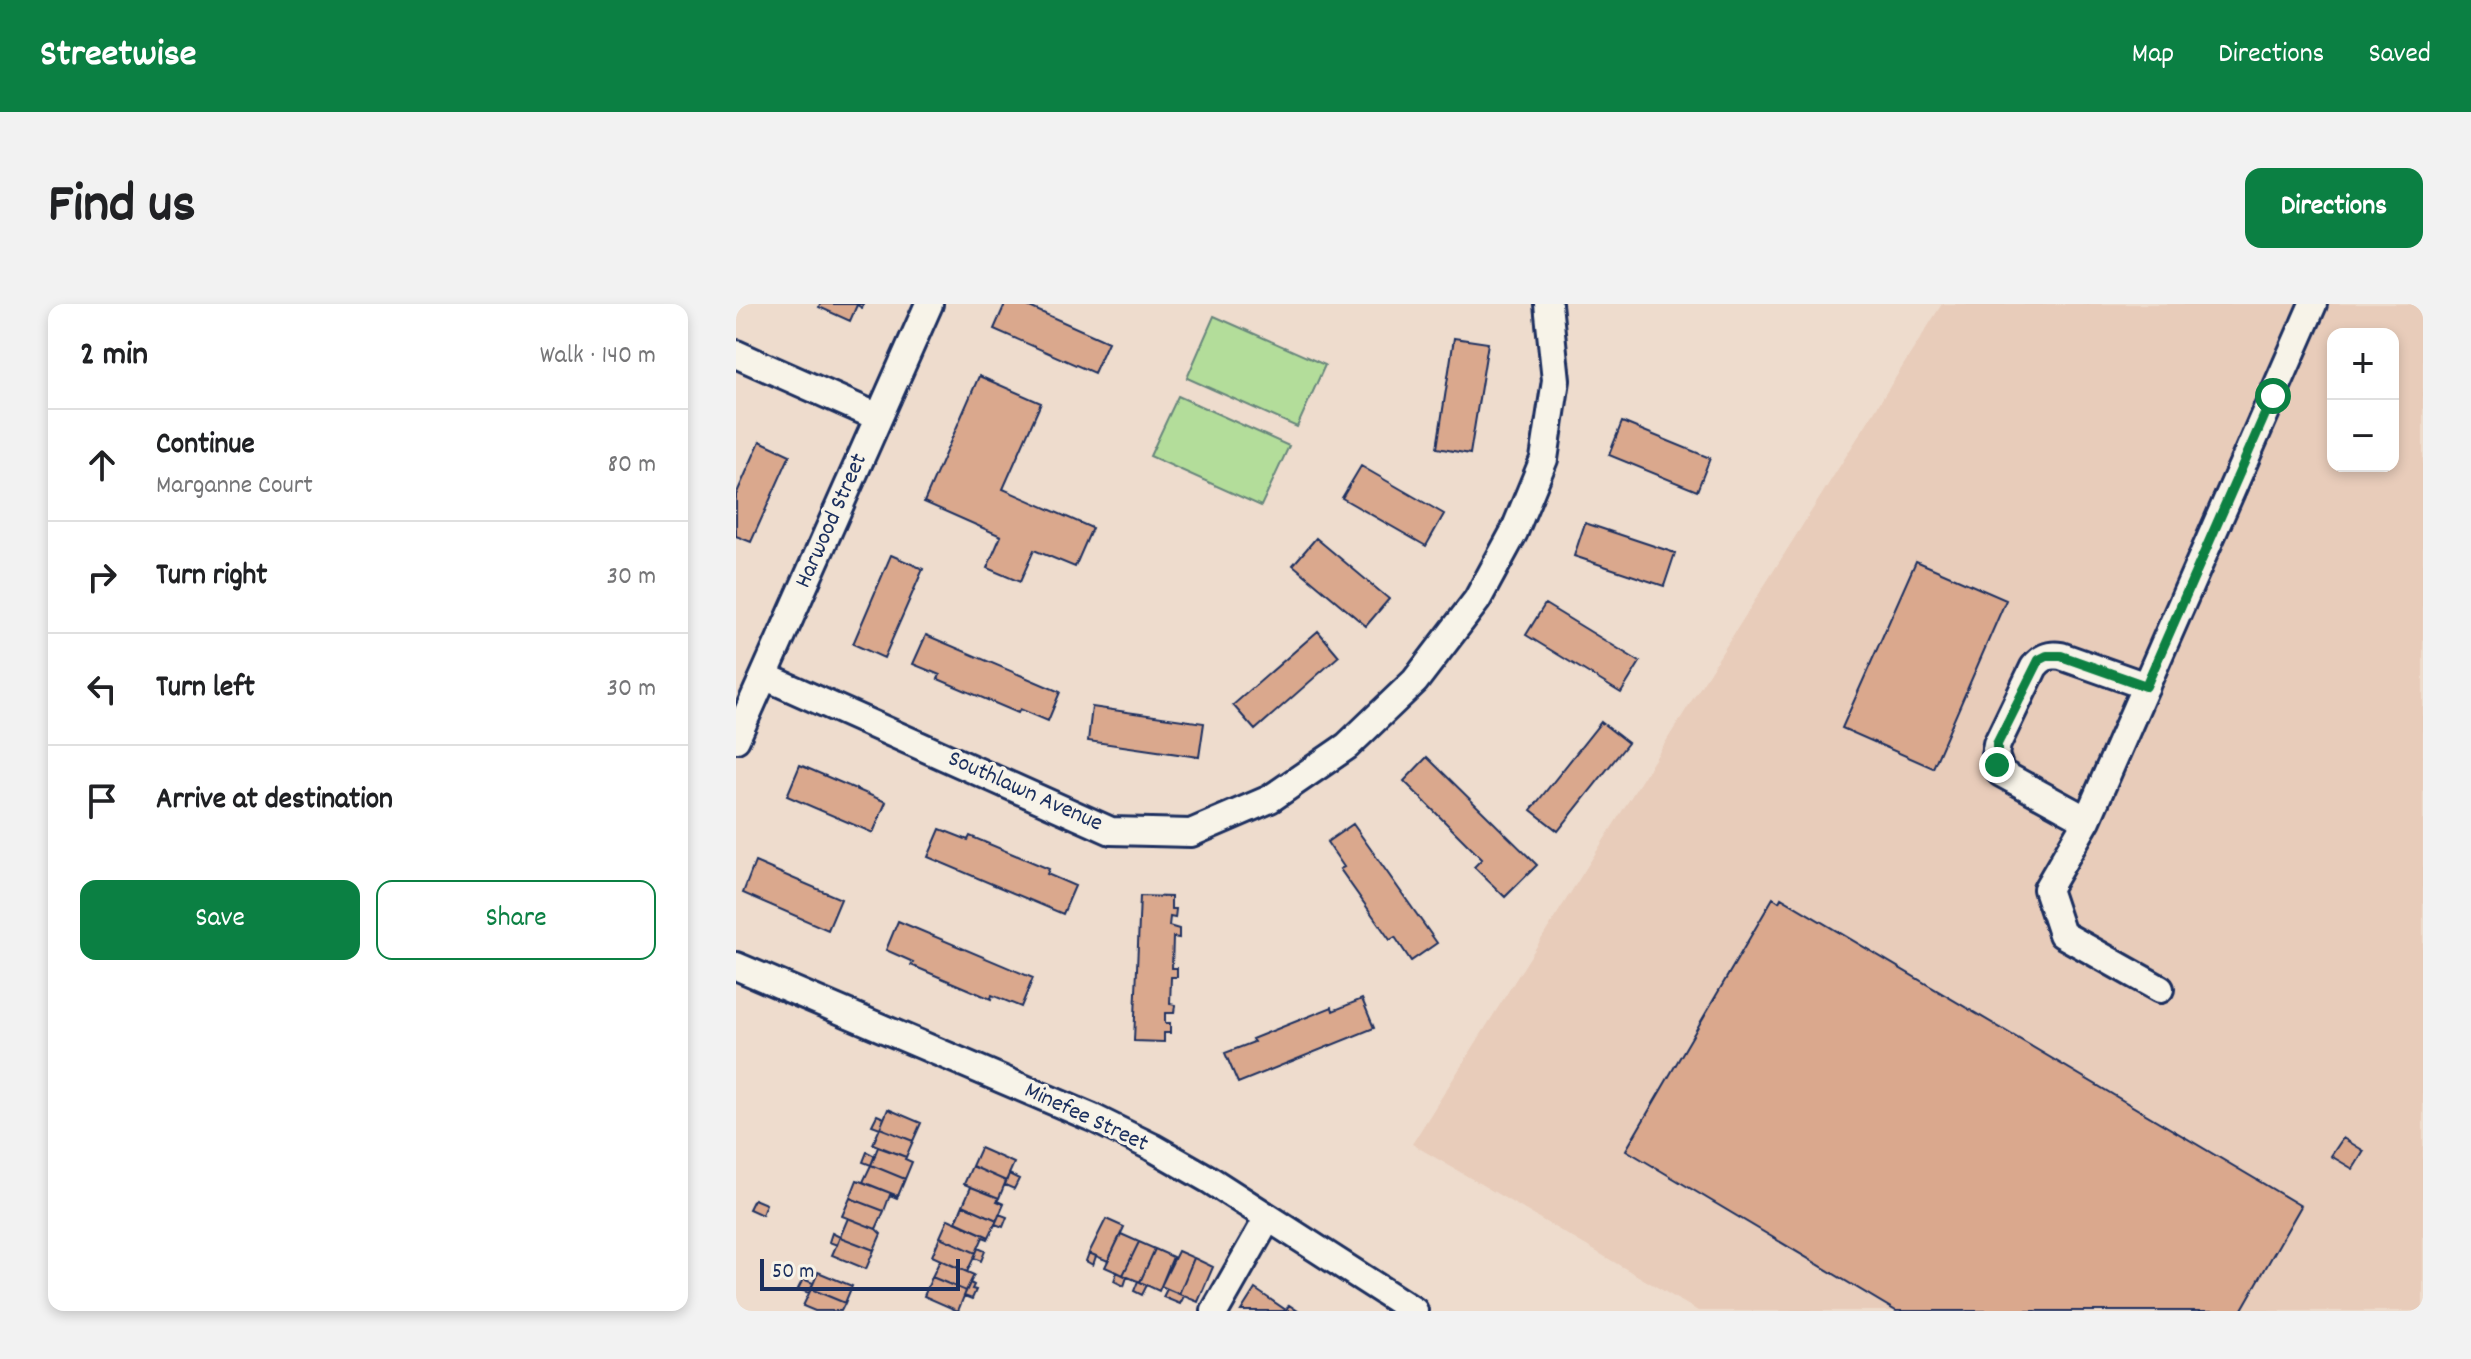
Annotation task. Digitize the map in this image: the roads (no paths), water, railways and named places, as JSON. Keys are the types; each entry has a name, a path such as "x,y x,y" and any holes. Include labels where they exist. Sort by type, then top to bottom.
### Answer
{"street":[{"name":"Harwood Street","path":"736,739 929,304"},
{"name":"Southlawn Avenue","path":"764,676 1111,831 1191,833 1270,799 1347,746 1415,681 1477,600 1514,532 1544,459 1556,380 1548,304"},
{"path":"2160,989 2062,934 2047,889 2087,820 2308,306"},
{"path":"736,354 878,417"},
{"path":"2087,820 2001,773 1995,755 1997,744 2034,667 2047,656 2061,656 2146,686"},
{"name":"Minefee Street","path":"736,966 1093,1118 1163,1154 1414,1311"},
{"path":"1215,1311 1268,1218"}]}
